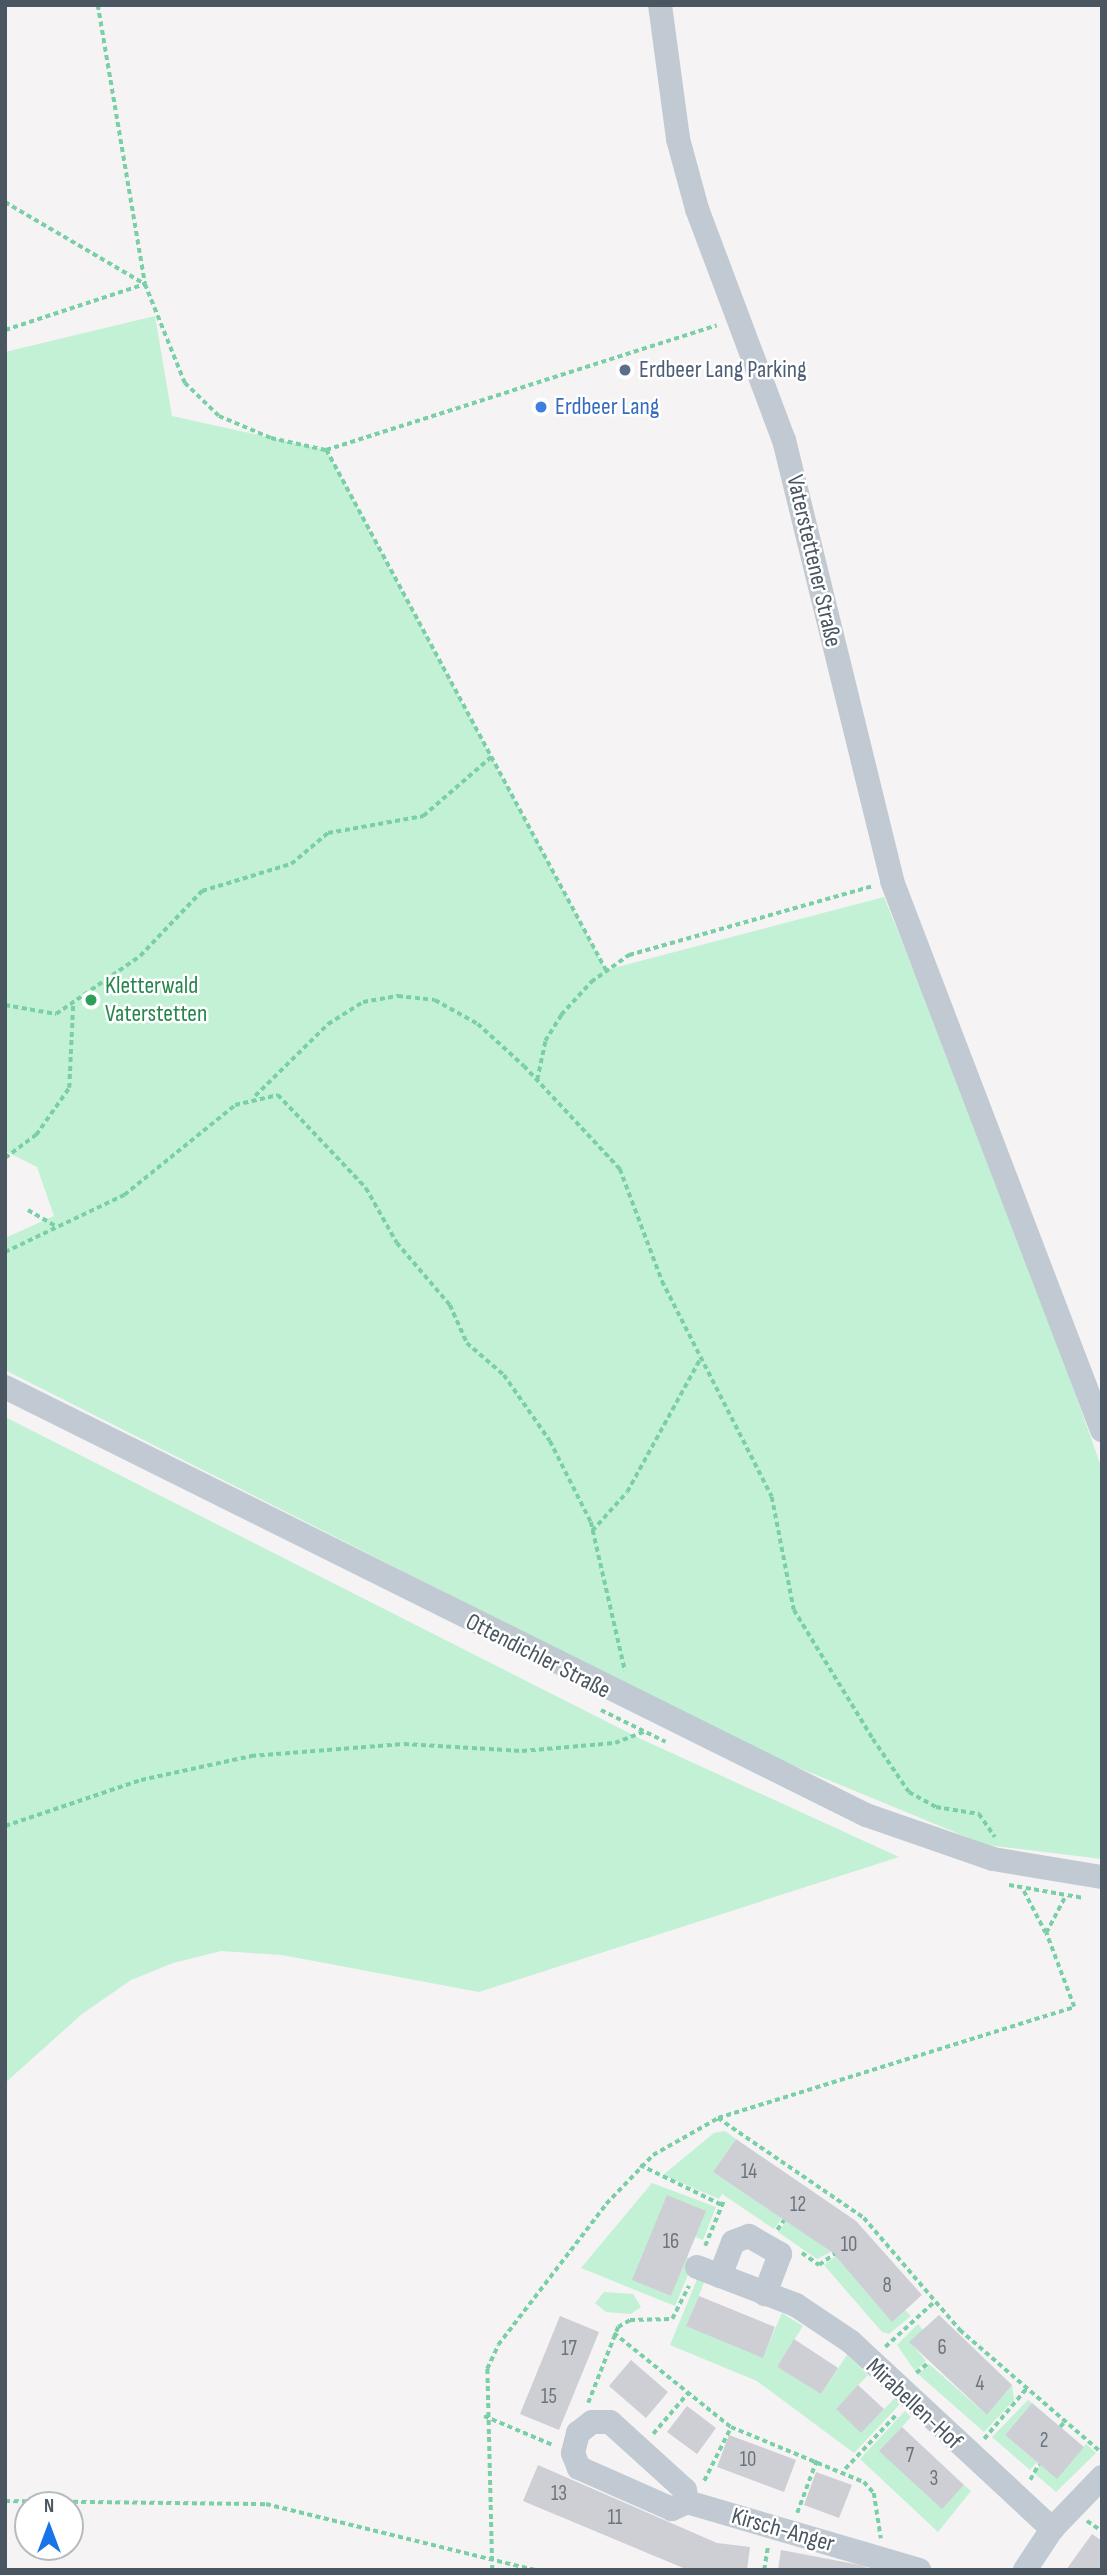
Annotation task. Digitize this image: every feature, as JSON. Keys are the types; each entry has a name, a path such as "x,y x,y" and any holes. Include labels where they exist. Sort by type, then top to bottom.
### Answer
{"street":[{"name":"Vaterstettener Straße","path":"660,5 678,139 693,197 785,440 892,881 984,1113 1102,1430"},
{"name":"Ottendichler Straße","path":"5,1387 666,1720 866,1815 951,1846 1036,1869 1098,1874"},
{"path":"709,2271 733,2242 748,2235 780,2254 765,2294"},
{"name":"Mirabellen-Hof","path":"709,2271 796,2305 850,2342 913,2397 1052,2529"},
{"path":"573,2453 578,2433 592,2422 610,2422 685,2490 691,2503"},
{"name":"Kirsch-Anger","path":"573,2453 579,2468 672,2509 691,2503 790,2533 883,2555 919,2570"},
{"path":"1025,2570 1052,2529 1102,2477"}],"path":[{"path":"98,5 145,284 185,383 219,415 271,438 326,450 729,324"},
{"path":"5,202 145,284"},
{"path":"5,330 145,284"},
{"path":"326,450 606,971"},
{"path":"5,1005 56,1014 140,956 202,891 291,864 328,833 424,816 491,757"},
{"path":"537,1080 545,1041 606,971 629,955 892,881"},
{"path":"5,1252 124,1195 234,1105 250,1106 255,1096 328,1024 363,1002 398,996 435,1000 478,1024 537,1080 620,1169 700,1359 772,1497 794,1610 873,1740 909,1791 936,1807 979,1814 991,1824 998,1846"},
{"path":"5,1158 36,1135 69,1088 73,1003"},
{"path":"255,1096 278,1095 366,1188 397,1243 450,1305 467,1343 504,1375 550,1441 592,1531 634,1704"},
{"path":"28,1210 57,1227"},
{"path":"592,1531 626,1492 700,1359"},
{"path":"5,1826 141,1780 251,1756 404,1744 522,1751 615,1743 666,1720"},
{"path":"492,2570 484,2416 487,2368 498,2345 640,2165 718,2118 1061,2015 1074,2007 1046,1933 1023,1890"},
{"path":"1046,1933 1065,1897"},
{"path":"718,2118 869,2223 935,2301 1027,2388 1102,2453"},
{"path":"755,2152 759,2146"},
{"path":"587,2398 614,2333 630,2320 677,2316 709,2271 723,2203 640,2165"},
{"path":"815,2193 818,2187"},
{"path":"863,2228 869,2223"},
{"path":"774,2235 785,2242"},
{"path":"797,2250 819,2265 834,2254"},
{"path":"903,2274 908,2270"},
{"path":"884,2347 935,2301"},
{"path":"614,2333 731,2427 845,2469 874,2493 883,2555"},
{"path":"990,2432 1027,2388"},
{"path":"639,2448 688,2393"},
{"path":"845,2469 913,2397"},
{"path":"484,2416 573,2453"},
{"path":"1060,2427 1065,2421"},
{"path":"691,2503 731,2427"},
{"path":"790,2533 817,2459"},
{"path":"5,2501 266,2504 535,2570"}],"green space":[{"path":"155,316 172,416 326,450 606,970 884,897 1008,1204 1102,1469 1102,1859 986,1845 763,1753 5,1370 5,1238 54,1216 37,1167 5,1151 5,352"},
{"path":"5,1417 641,1739 899,1857 479,1992 282,1955 221,1951 173,1963 131,1980 82,2014 5,2083"},
{"path":"725,2131 736,2139 713,2172 782,2218 774,2229 722,2194 719,2199 663,2175 714,2133"},
{"path":"652,2183 716,2207 703,2240 695,2237 633,2280 671,2296 687,2257 694,2260 675,2306 581,2268"},
{"path":"786,2221 831,2252 817,2259 778,2232"},
{"path":"836,2256 892,2321 905,2310 911,2316 889,2334 882,2332 824,2265"},
{"path":"698,2277 705,2280 687,2326 763,2357 782,2313 803,2326 777,2367 821,2394 847,2355 868,2375 836,2409 861,2432 894,2399 900,2404 854,2453 757,2381 670,2345"},
{"path":"604,2292 633,2294 641,2307 631,2314 606,2312 595,2303"},
{"path":"918,2324 923,2330 910,2342 926,2361 915,2371 897,2345"},
{"path":"929,2364 987,2415 1012,2385 1014,2400 984,2432 918,2374"},
{"path":"1028,2400 1032,2403 1005,2435 1037,2462 1030,2470 992,2437"},
{"path":"905,2411 911,2417 880,2451 942,2508 964,2485 971,2491 938,2532 860,2459"},
{"path":"1086,2444 1096,2453 1056,2492 1034,2473 1040,2465 1057,2478"}],"building":[{"path":"736,2139 856,2221 922,2295 892,2322 833,2253 713,2172"},
{"path":"667,2195 706,2211 671,2296 632,2280"},
{"path":"699,2296 775,2327 763,2358 686,2326"},
{"path":"939,2315 1012,2385 987,2415 909,2342"},
{"path":"560,2316 599,2332 559,2430 520,2414"},
{"path":"794,2339 838,2368 821,2394 777,2367"},
{"path":"631,2360 668,2392 646,2418 609,2386"},
{"path":"858,2385 884,2409 861,2433 836,2409"},
{"path":"1032,2403 1084,2447 1057,2479 1005,2435"},
{"path":"687,2406 716,2428 697,2454 667,2432"},
{"path":"902,2427 964,2485 942,2509 879,2451"},
{"path":"729,2435 796,2460 784,2492 717,2467"},
{"path":"538,2465 717,2543 750,2547 747,2570 688,2570 523,2501"},
{"path":"816,2472 852,2485 839,2518 804,2505"},
{"path":"1092,2534 1102,2541 1102,2570 1066,2570"},
{"path":"781,2550 860,2565 873,2570 778,2570"}],"place":[{"name":"Erdbeer Lang Parking","path":"625,370"},
{"name":"Erdbeer Lang","path":"541,407"},
{"name":"Kletterwald Vaterstetten","path":"91,1000"}]}
